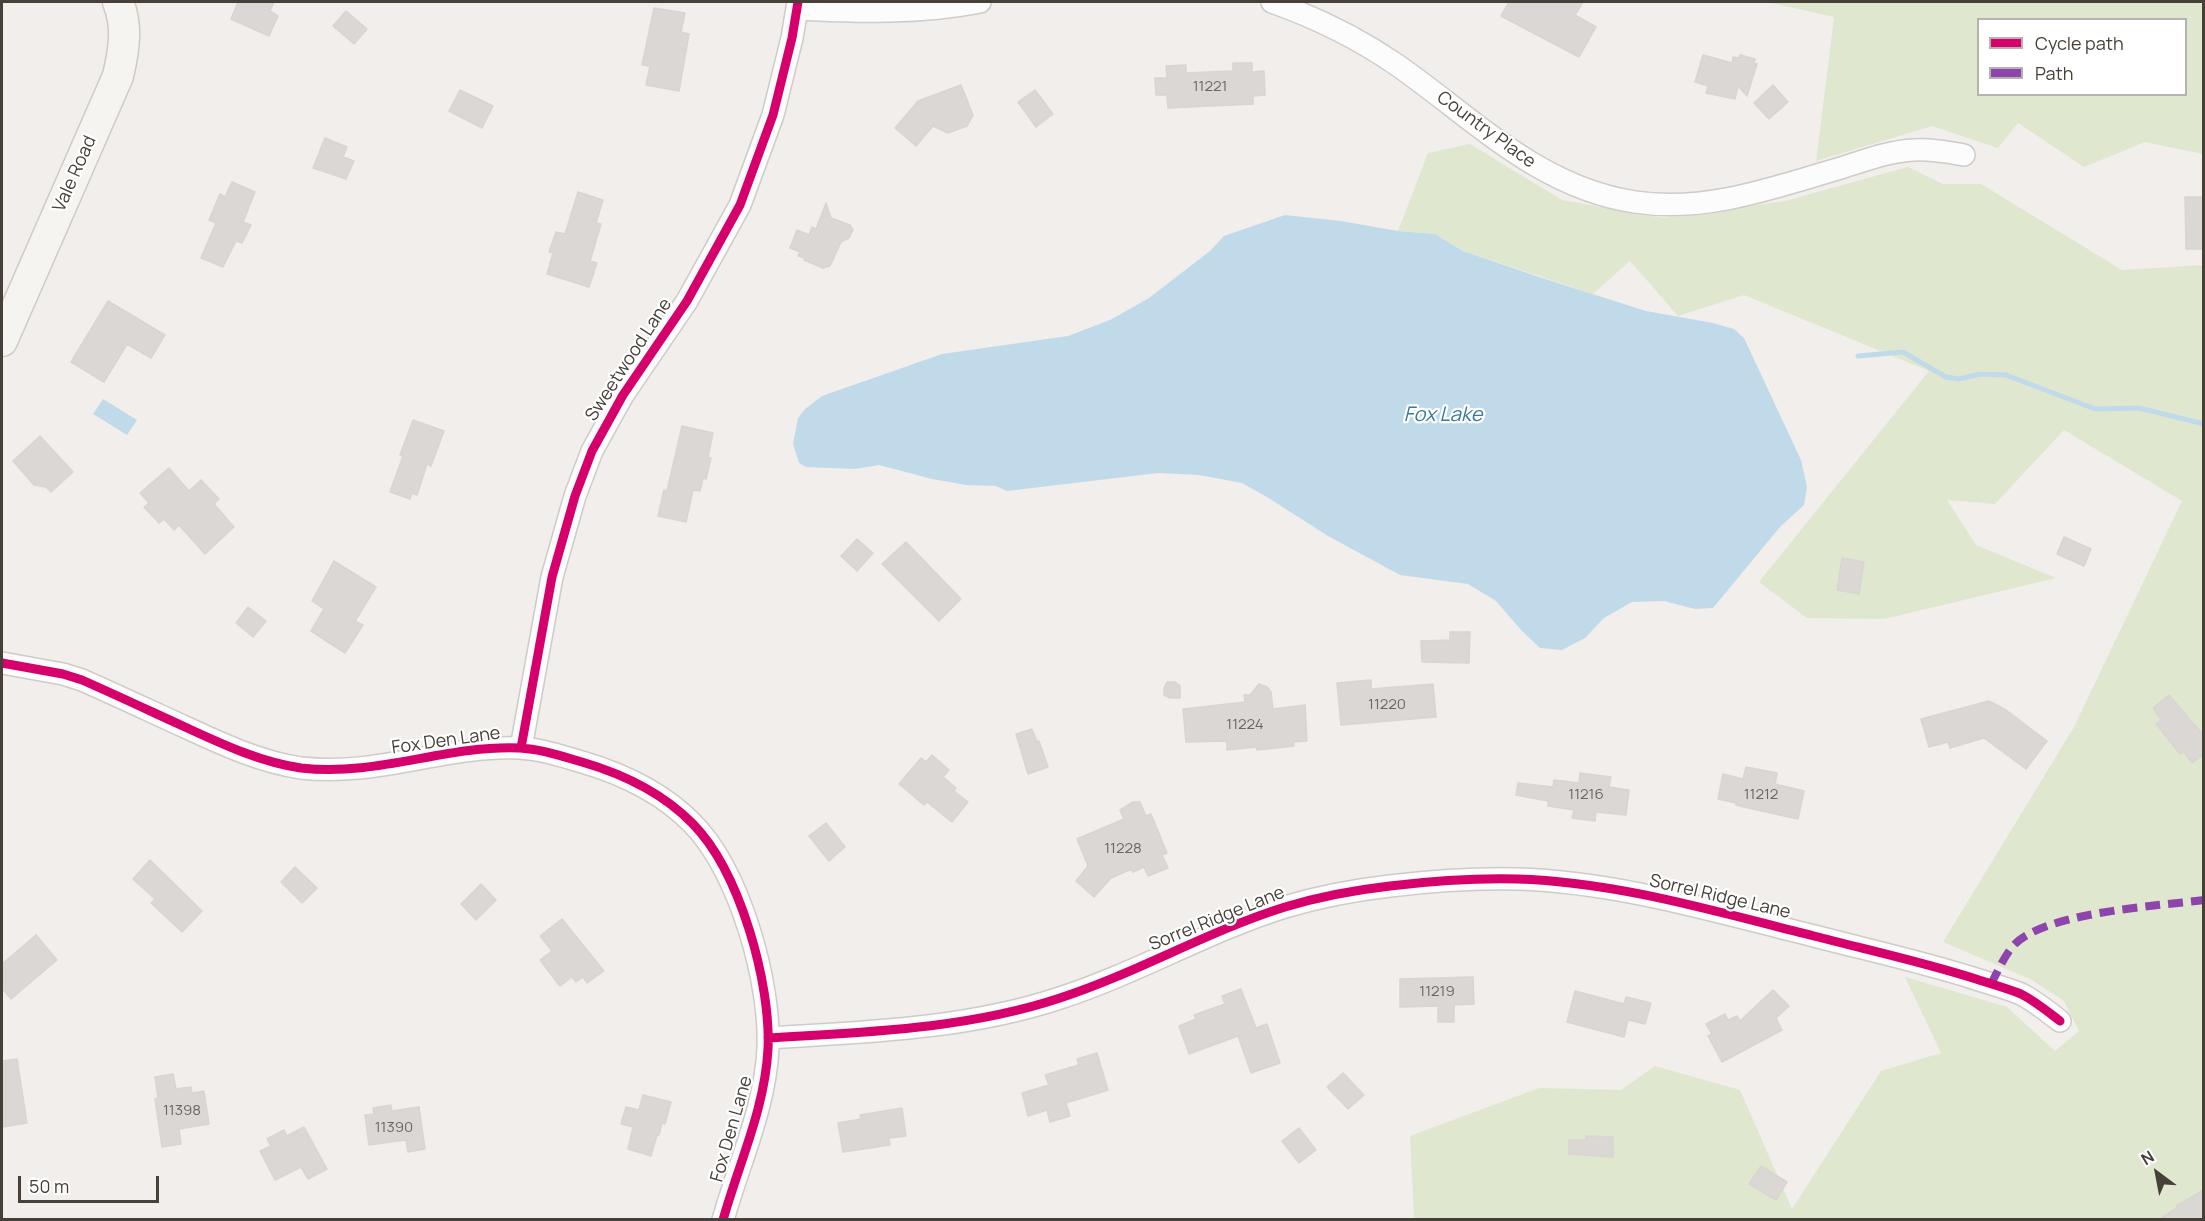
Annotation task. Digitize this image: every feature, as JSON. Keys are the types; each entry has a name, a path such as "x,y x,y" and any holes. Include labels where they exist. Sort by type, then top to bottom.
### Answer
{"main road":[{"name":"Vale Road","path":"2,341 118,76 125,27 118,2"}],"street":[{"path":"797,5 858,12 946,8 980,2"},
{"name":"Country Place","path":"1272,2 1307,14 1347,33 1396,64 1535,167 1567,183 1600,195 1663,204 1720,201 1754,194 1887,154 1913,150 1939,150 1964,155"},
{"name":"Sweetwood Lane","path":"521,748 552,577 592,451 623,394 687,301 740,206 773,115 792,38 797,5"},
{"name":"Fox Den Lane","path":"2,663 82,680 227,747 267,761 299,768 364,769 492,748 521,748 550,752 605,769 668,801 694,825 709,843 725,872 747,922 767,1004 768,1038 763,1088 749,1141 723,1220"},
{"name":"Sorrel Ridge Lane","path":"768,1038 954,1023 1035,1006 1112,980 1239,924 1285,907 1388,886 1478,879 1520,879 1584,885 1700,908 1956,973 2022,995 2060,1020"}],"green space":[{"path":"1767,2 2203,2 2203,154 2145,142 2084,167 2018,123 1998,148 1932,126 1816,161 1834,17"},
{"path":"1470,144 1562,200 1663,218 1785,201 1908,167 1943,184 1981,184 2122,270 2203,265 2203,1219 1414,1219 1410,1136 1539,1088 1621,1090 1655,1066 1740,1090 1792,1209 1881,1071 1941,1053 1905,977 2007,1007 2055,1051 2079,1031 2064,1001 2030,979 1943,942 2074,727 2182,501 2064,430 1995,504 1947,500 1976,545 2056,578 1884,619 1807,618 1759,582 1929,371 1744,295 1678,316 1630,261 1593,294 1463,251 1435,234 1398,231 1428,153"}],"water":[{"name":"Fox Lake","path":"1285,215 1435,234 1463,251 1542,278 1646,311 1734,329 1744,338 1801,460 1807,487 1804,505 1780,527 1713,608 1695,609 1664,601 1632,602 1604,618 1585,638 1562,650 1540,648 1496,601 1468,584 1400,575 1328,536 1242,483 1199,475 1158,473 1007,491 996,486 966,485 932,479 879,465 855,469 806,467 799,463 793,444 798,418 805,409 822,396 942,354 1068,336 1110,320 1149,298 1210,251 1224,236"},
{"path":"103,399 137,420 127,435 93,414"}],"building":[{"path":"238,2 274,2 270,11 278,16 269,36 231,19"},
{"path":"1509,2 1583,2 1575,15 1596,27 1579,57 1501,16"},
{"path":"654,8 685,13 681,32 689,34 679,91 646,85 650,66 642,65"},
{"path":"346,11 367,29 354,44 333,26"},
{"path":"1703,55 1732,63 1733,57 1739,58 1740,55 1755,59 1754,63 1757,64 1747,96 1738,86 1735,99 1706,93 1708,86 1695,82"},
{"path":"1233,63 1252,63 1252,72 1264,71 1265,95 1253,96 1253,104 1168,108 1167,95 1156,95 1155,78 1167,78 1166,66 1186,65 1186,73 1233,71"},
{"path":"961,85 973,115 967,126 948,133 933,126 916,146 895,128 918,101"},
{"path":"1773,85 1788,102 1769,119 1754,103"},
{"path":"460,90 493,106 482,128 449,111"},
{"path":"1035,90 1053,114 1036,127 1018,102"},
{"path":"325,138 347,147 343,157 354,161 346,179 313,168"},
{"path":"232,182 255,192 243,222 251,225 242,243 236,241 223,267 201,258 216,223 209,220 220,194 225,197"},
{"path":"578,192 603,200 596,223 601,224 590,261 597,263 589,287 547,274 553,253 549,252 556,232 565,234"},
{"path":"2185,197 2204,197 2204,249 2186,249"},
{"path":"826,203 831,218 850,225 853,230 849,238 841,242 830,266 823,268 804,260 805,258 798,256 800,252 790,248 797,230 809,235 812,227 816,229"},
{"path":"108,301 165,335 151,358 127,344 104,382 71,362"},
{"path":"413,420 444,431 431,466 427,464 417,495 412,493 410,499 390,492"},
{"path":"682,426 713,433 706,479 703,478 700,491 693,490 686,522 658,516 664,490 667,491"},
{"path":"40,436 73,472 51,492 46,487 34,485 13,461"},
{"path":"169,468 189,491 201,480 219,499 214,504 234,527 205,554 179,525 174,530 164,519 159,523 144,507 149,503 140,493"},
{"path":"2064,537 2091,549 2084,566 2057,554"},
{"path":"857,539 873,553 857,571 841,556"},
{"path":"906,542 961,599 939,621 882,564"},
{"path":"1842,558 1864,562 1859,594 1837,590"},
{"path":"334,561 376,587 355,621 363,625 345,653 311,631 324,609 312,601"},
{"path":"248,607 266,621 253,637 236,623"},
{"path":"1450,632 1470,632 1469,663 1422,662 1421,641 1450,640"},
{"path":"1371,680 1371,689 1433,684 1436,717 1341,725 1337,683"},
{"path":"1167,682 1175,682 1180,686 1180,698 1170,698 1164,695"},
{"path":"1259,684 1267,687 1271,692 1273,709 1305,705 1307,741 1293,742 1294,746 1257,750 1256,747 1227,750 1227,741 1186,742 1183,709 1245,702 1244,695 1250,695"},
{"path":"2169,695 2204,736 2204,754 2192,763 2183,751 2180,754 2156,724 2162,720 2153,708"},
{"path":"1989,701 2006,710 2047,741 2026,769 1984,738 1950,748 1948,742 1929,747 1921,719"},
{"path":"1032,729 1048,767 1028,774 1016,734"},
{"path":"932,755 949,770 943,777 956,788 954,791 968,802 952,822 927,802 924,805 899,784 921,758 926,762"},
{"path":"1746,767 1777,773 1775,784 1804,791 1798,819 1718,799 1723,774 1743,779"},
{"path":"1580,773 1611,777 1609,787 1629,790 1626,815 1596,812 1595,821 1572,818 1574,810 1548,806 1548,801 1516,795 1518,783 1553,787 1554,780 1579,783"},
{"path":"1133,802 1140,802 1146,816 1151,814 1167,853 1162,855 1168,868 1148,876 1144,867 1133,872 1131,869 1111,878 1094,897 1076,881 1088,866 1077,839 1124,819 1120,810"},
{"path":"826,823 845,847 829,861 809,836"},
{"path":"150,860 202,911 182,932 151,903 155,899 133,879"},
{"path":"295,867 317,888 302,903 281,882"},
{"path":"481,884 496,900 476,920 461,904"},
{"path":"562,919 604,971 587,983 583,977 576,982 572,977 560,986 540,960 552,951 540,936"},
{"path":"36,935 57,960 11,999 2,988 2,964"},
{"path":"1473,977 1474,1004 1454,1005 1454,1022 1438,1022 1438,1006 1400,1007 1400,979"},
{"path":"1241,989 1256,1028 1267,1024 1280,1063 1251,1073 1238,1036 1189,1054 1179,1026 1196,1019 1194,1015 1225,1004 1222,996"},
{"path":"1773,990 1789,1006 1776,1018 1782,1030 1722,1062 1708,1036 1712,1034 1706,1024 1725,1014 1728,1020 1737,1016 1740,1021"},
{"path":"1575,991 1624,1004 1626,997 1651,1003 1645,1024 1628,1020 1624,1037 1567,1022"},
{"path":"1097,1053 1108,1090 1066,1103 1070,1116 1050,1122 1047,1110 1028,1116 1022,1093 1049,1085 1045,1075 1079,1065 1077,1059"},
{"path":"17,1059 27,1123 2,1127 2,1061"},
{"path":"1343,1073 1364,1095 1348,1109 1327,1087"},
{"path":"173,1074 176,1089 191,1087 192,1093 204,1091 209,1124 179,1129 181,1144 162,1147 155,1099 158,1098 155,1077"},
{"path":"643,1095 671,1102 665,1124 662,1123 651,1156 628,1149 633,1127 621,1124 626,1107 639,1110"},
{"path":"391,1105 392,1111 419,1107 425,1149 408,1152 406,1140 369,1145 365,1115 374,1114 373,1108"},
{"path":"902,1108 906,1136 889,1138 890,1145 843,1152 838,1123 861,1119 860,1115"},
{"path":"304,1127 327,1169 308,1179 301,1167 275,1180 260,1151 271,1146 267,1139 284,1130 287,1136"},
{"path":"1299,1128 1316,1150 1299,1163 1282,1141"},
{"path":"1586,1136 1613,1137 1613,1157 1569,1154 1569,1140 1586,1140"},
{"path":"1761,1166 1787,1182 1776,1200 1749,1184"},
{"path":"2204,1190 2204,1220 2158,1220 2177,1208 2176,1206"}],"waterway":[{"path":"1858,356 1903,352 1946,377 1959,379 1980,374 2006,375 2095,409 2139,408 2204,424"}],"marked path":[{"path":"1991,984 2014,945 2029,934 2050,925 2103,912 2204,900"}],"cycle path":[{"path":"521,748 552,577 575,496 592,451 623,395 687,301 740,205 773,115 792,38 798,2"},
{"path":"2,663 63,674 82,680 227,746 286,765 329,770 357,768 464,751 519,748 559,755 612,772 642,786 669,803 693,824 710,845 725,870 738,899 758,961 768,1022 768,1049 762,1093 723,1220"},
{"path":"768,1038 916,1027 989,1016 1025,1008 1089,988 1228,928 1298,903 1377,888 1438,881 1485,879 1555,881 1630,892 1704,908 1916,962 1998,986 2021,994 2060,1021"}]}
